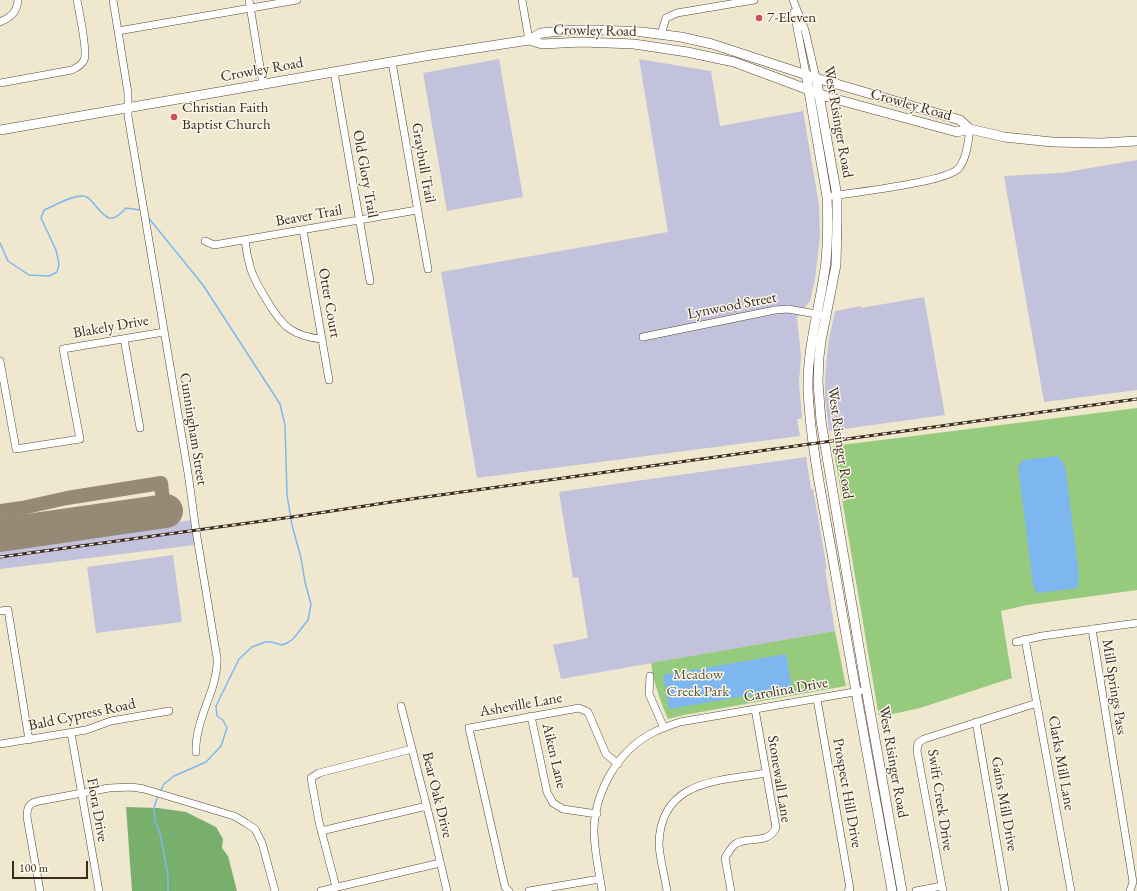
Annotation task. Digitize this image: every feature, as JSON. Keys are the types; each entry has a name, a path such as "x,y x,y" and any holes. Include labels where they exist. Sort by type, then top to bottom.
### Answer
{"main road":[{"name":"Crowley Road","path":"0,130 392,62 529,40 541,33 574,30 642,32 712,44 816,78 960,120 970,129"},
{"name":"Crowley Road","path":"529,40 542,44 582,42 634,44 687,52 734,62 819,94 949,131 957,132 970,129"},
{"name":"West Risinger Road","path":"806,74 827,197 826,260 821,315 818,382 821,421 902,891"},
{"name":"West Risinger Road","path":"816,78 837,196 838,220 836,265 821,315 809,364 808,388 810,411 817,464 837,583 892,891"},
{"path":"970,129 1004,137 1052,142 1101,143 1137,141"},
{"path":"837,583 842,584 845,587 848,594 852,624 856,630"}],"street":[{"path":"0,22 12,15 16,10 18,0"},
{"path":"0,83 72,70 77,68 84,61 85,51 77,0"},
{"name":"Cunningham Street","path":"113,0 128,93 128,108 218,666 199,728 196,752"},
{"path":"249,0 263,84"},
{"path":"118,31 297,0"},
{"path":"522,0 529,40"},
{"path":"660,34 666,18 677,13 754,0"},
{"name":"West Risinger Road","path":"793,0 806,74"},
{"name":"West Risinger Road","path":"793,0 807,36 816,78"},
{"name":"Graybull Trail","path":"392,62 428,269"},
{"name":"Old Glory Trail","path":"334,72 370,281"},
{"path":"827,197 890,187 947,175 958,169 963,160 967,148 970,129"},
{"name":"Beaver Trail","path":"205,241 214,245 417,210"},
{"name":"Otter Court","path":"303,230 329,380"},
{"path":"245,240 252,272 260,288 282,321 288,328 298,334 322,339"},
{"name":"Lynwood Street","path":"643,337 775,310 788,309 821,315"},
{"name":"Blakely Drive","path":"2,388 16,449 80,439 63,349 164,332"},
{"path":"124,339 140,428"},
{"path":"0,361 2,388"},
{"path":"0,611 8,610 29,740"},
{"path":"1016,642 1042,636 1137,623"},
{"name":"Mill Springs Pass","path":"1092,629 1133,882 1130,891"},
{"name":"Clarks Mill Lane","path":"1025,639 1071,891"},
{"path":"650,676 649,694 664,728"},
{"name":"Carolina Drive","path":"602,891 594,830 600,797 612,771 632,748 652,733 680,722 817,699 866,689"},
{"name":"Prospect Hill Drive","path":"817,699 850,889 848,891"},
{"name":"Swift Creek Drive","path":"942,889 917,751 918,743 924,739 1037,703"},
{"name":"Bear Oak Drive","path":"401,706 447,891"},
{"name":"Asheville Lane","path":"509,891 505,887 469,728 579,708 588,712 606,754 618,764"},
{"name":"Stonewall Lane","path":"731,891 725,858 731,849 736,843 768,838 773,834 776,828 755,709"},
{"name":"Bald Cypress Road","path":"0,744 94,729 111,721 169,711"},
{"name":"Aiken Lane","path":"531,716 547,792 553,804 564,809 597,814"},
{"name":"Gains Mill Drive","path":"976,722 1005,891"},
{"name":"Flora Drive","path":"71,733 99,891"},
{"path":"336,887 321,831 311,782 312,778 314,775 412,750"},
{"path":"667,891 659,844 661,826 667,812 675,800 685,791 701,784 766,773"},
{"path":"40,891 27,817 27,809 30,804 39,801 122,787 144,788 211,808 234,816 246,823 255,830 262,843 275,891"},
{"path":"321,831 427,806"},
{"path":"321,891 440,863"},
{"path":"529,891 600,879"},
{"path":"916,891 942,889"}],"shaded area":[{"path":"499,59 523,197 447,211 423,73"},
{"path":"639,59 711,71 720,126 803,111 819,205 820,237 815,279 810,301 797,318 801,356 799,382 802,419 797,419 800,436 477,478 441,272 668,232"},
{"path":"1137,160 1137,390 1044,402 1004,176 1061,173"},
{"path":"924,297 945,415 829,431 825,396 825,379 828,344 835,311"},
{"path":"806,457 827,569 825,569 835,631 561,679 553,645 588,638 578,577 573,578 559,492"},
{"path":"192,520 195,545 0,569 0,547"},
{"path":"173,555 182,622 96,633 87,567"}],"green space":[{"path":"1137,408 1137,590 1027,605 1001,611 1012,678 920,708 879,717 833,446"},
{"name":"Meadow Creek Park","path":"835,631 846,686 668,719 658,692 651,663"},
{"path":"126,807 158,808 186,812 216,827 223,839 222,848 228,856 237,891 132,891"}],"water":[{"path":"1058,456 1064,464 1066,471 1079,574 1078,588 1038,593 1034,589 1033,585 1018,467 1023,460"},
{"path":"786,654 792,688 669,709 663,675"}],"waterway":[{"path":"0,243 8,261 29,275 49,276 57,272 59,264 56,250 41,218 44,210 78,196 85,196 88,198 106,217 110,218 117,216 126,208 140,210"},
{"path":"147,216 203,285 280,404 285,425 287,495 292,525 311,604 308,620 293,639 282,645 265,642 252,647 239,659 216,706 217,716 223,720 227,728 221,746 206,762 174,776 164,784 160,792"},
{"path":"158,795 154,808 155,821 160,833 168,875 168,891"}],"taxiway":[{"path":"0,511 22,508 67,498 161,483 164,511"}],"runway":[{"path":"0,535 166,511"}],"railway":[{"path":"0,557 1137,399"}],"place":[{"name":"7-Eleven","path":"759,18"},
{"name":"Christian Faith Baptist Church","path":"174,117"}]}
